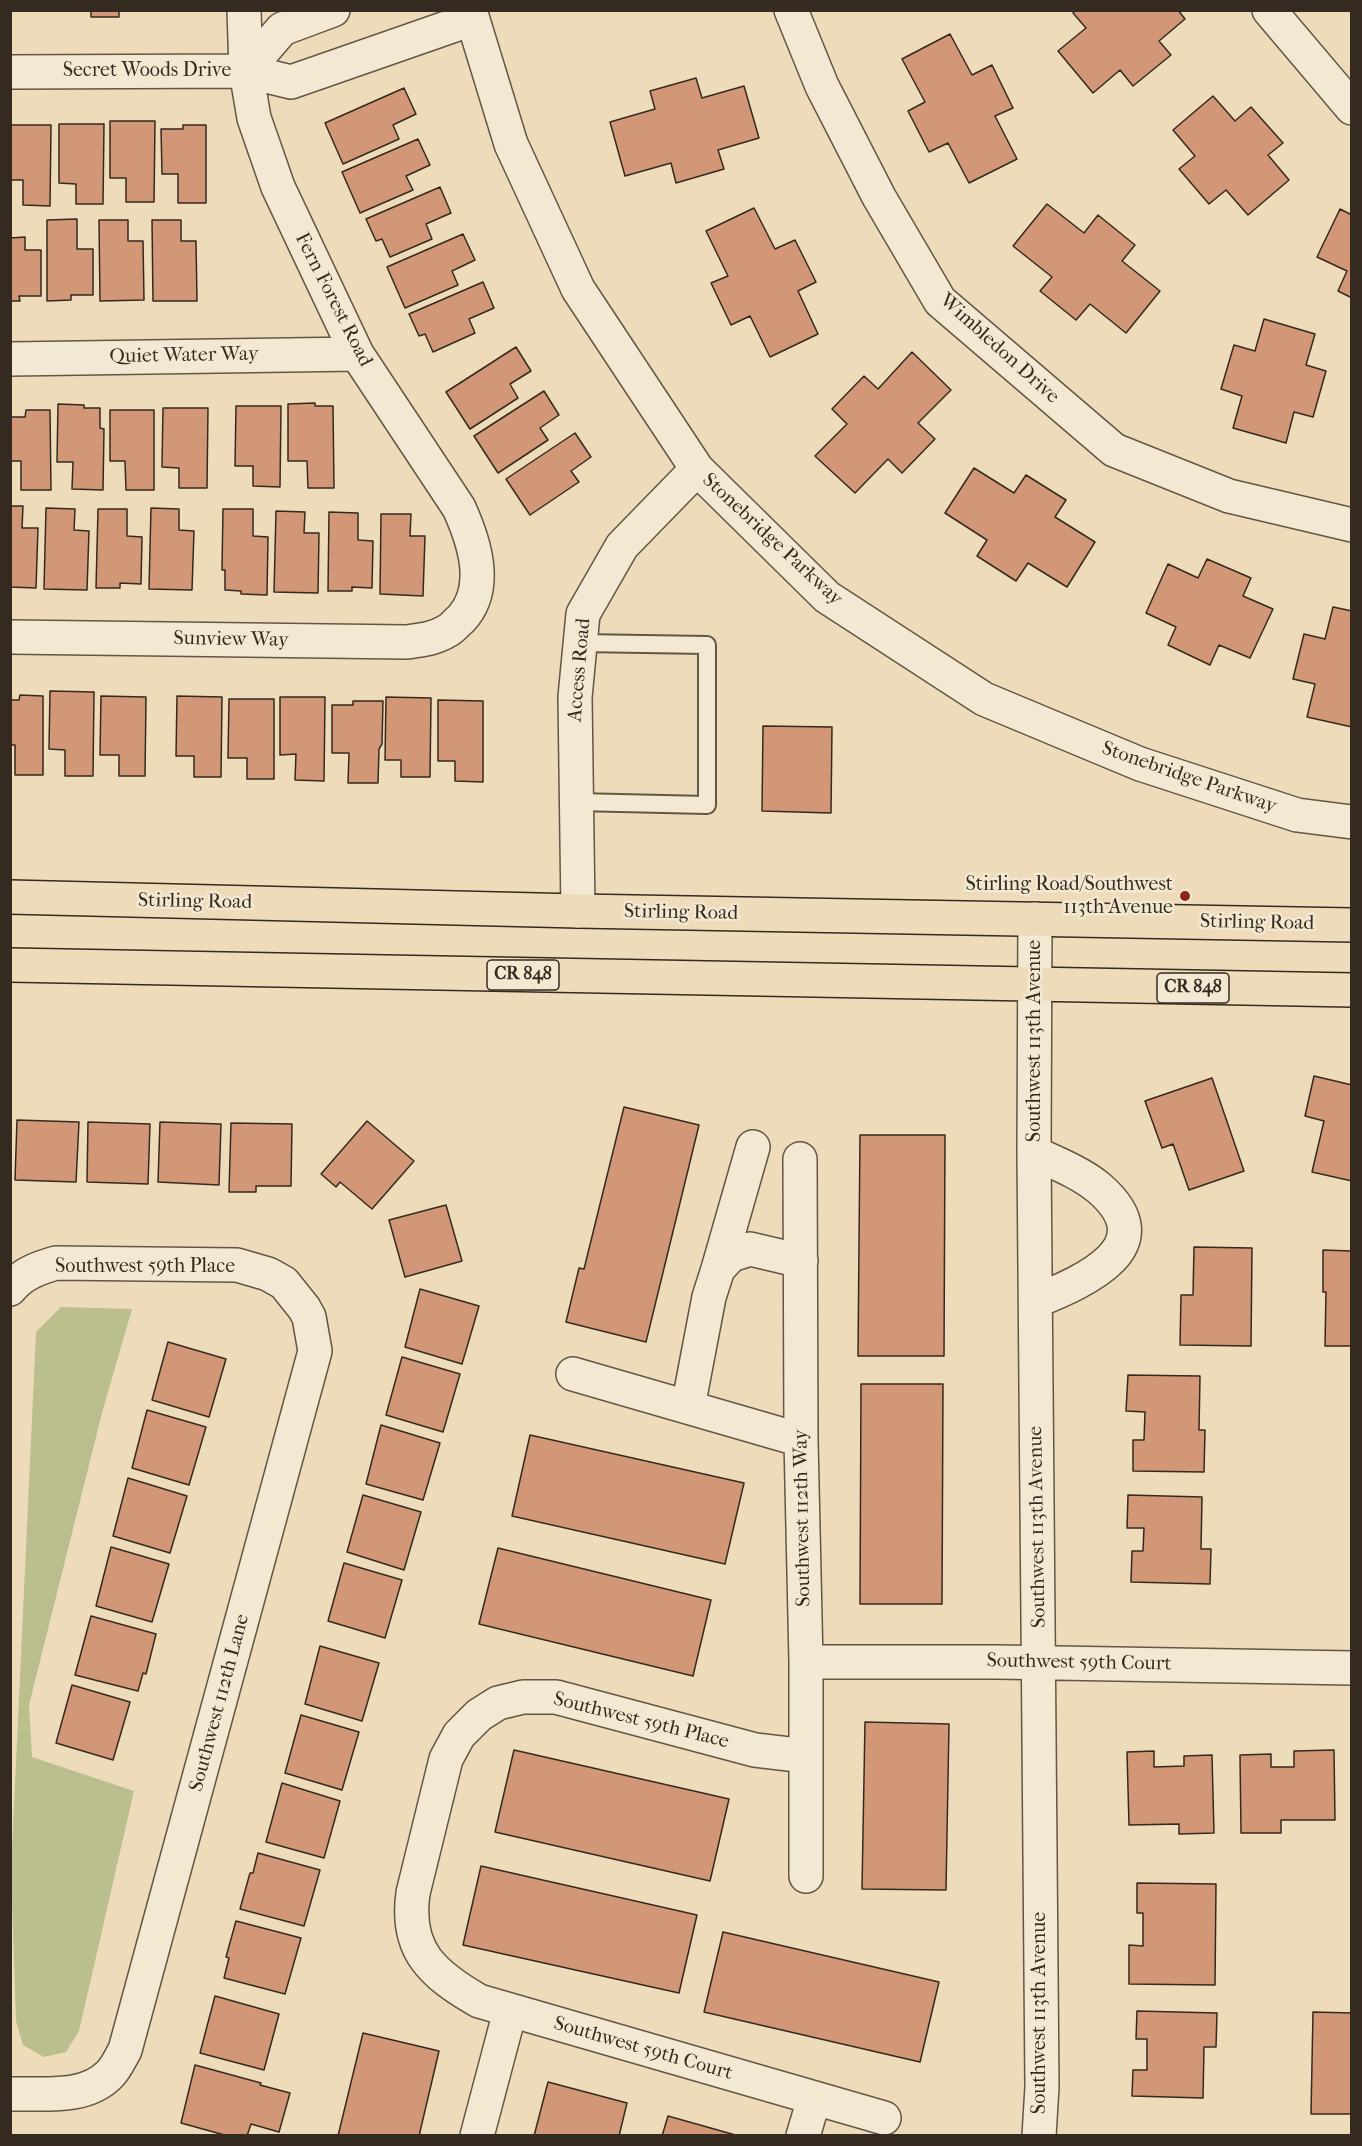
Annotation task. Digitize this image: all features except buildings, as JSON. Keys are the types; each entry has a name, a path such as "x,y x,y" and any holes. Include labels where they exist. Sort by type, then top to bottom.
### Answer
{"main road":[{"name":"Stirling Road","path":"10,897 578,911 1352,925"},
{"name":"CR 848","path":"10,965 1352,990"}],"street":[{"name":"Fern Forest Road","path":"244,10 246,71 254,118 278,187 357,354 459,508 471,536 477,563 476,590 466,613 449,631"},
{"name":"Secret Woods Drive","path":"10,72 246,71 282,29 333,10"},
{"name":"Wimbledon Drive","path":"791,10 822,86 879,197 940,301 1114,450 1229,496 1352,525"},
{"path":"1269,10 1352,108"},
{"path":"246,71 291,82 471,15"},
{"name":"Stonebridge Parkway","path":"471,15 511,144 578,288 697,469 827,597 984,699 1140,764 1297,816 1352,822"},
{"name":"Quiet Water Way","path":"10,358 357,354"},
{"name":"Access Road","path":"578,911 574,697 583,614 622,546 697,469"},
{"name":"Sunview Way","path":"10,637 406,642 430,639 449,631"},
{"name":"Southwest 113th Avenue","path":"1035,919 1034,1153 1042,2087 1039,2136"},
{"path":"688,1407 709,1297 753,1147"},
{"path":"1034,1153 1068,1169 1098,1187 1118,1206 1125,1222 1125,1235 1122,1242 1107,1263 1088,1278 1036,1301"},
{"name":"Southwest 112th Way","path":"800,1159 806,1876"},
{"path":"718,1269 731,1255 750,1248 801,1262"},
{"name":"Southwest 59th Place","path":"12,1287 38,1268 56,1263 237,1265 268,1274 284,1283 304,1308"},
{"name":"Southwest 112th Lane","path":"10,2094 70,2093 93,2088 111,2073 125,2050 315,1351 309,1317 304,1308"},
{"path":"573,1374 801,1440"},
{"name":"Southwest 59th Court","path":"806,1662 1352,1668"},
{"name":"Southwest 59th Place","path":"479,1714 498,1703 523,1697 555,1697 755,1750 806,1756"},
{"name":"Southwest 59th Court","path":"479,1714 459,1735 446,1759 414,1893 411,1914 413,1934 421,1951 436,1972 456,1988 478,2001 884,2118"},
{"path":"477,2136 510,2011"},
{"path":"803,2136 814,2098"}],"lane":[{"path":"576,802 707,805 707,645 580,643"}],"green space":[{"path":"61,1307 132,1309 102,1413 29,1705 32,1757 134,1791 79,2031 66,2052 44,2057 23,2045 16,2021 11,1870 36,1332"}],"place":[{"name":"Stirling Road/Southwest 113th Avenue","path":"1185,896"}]}
